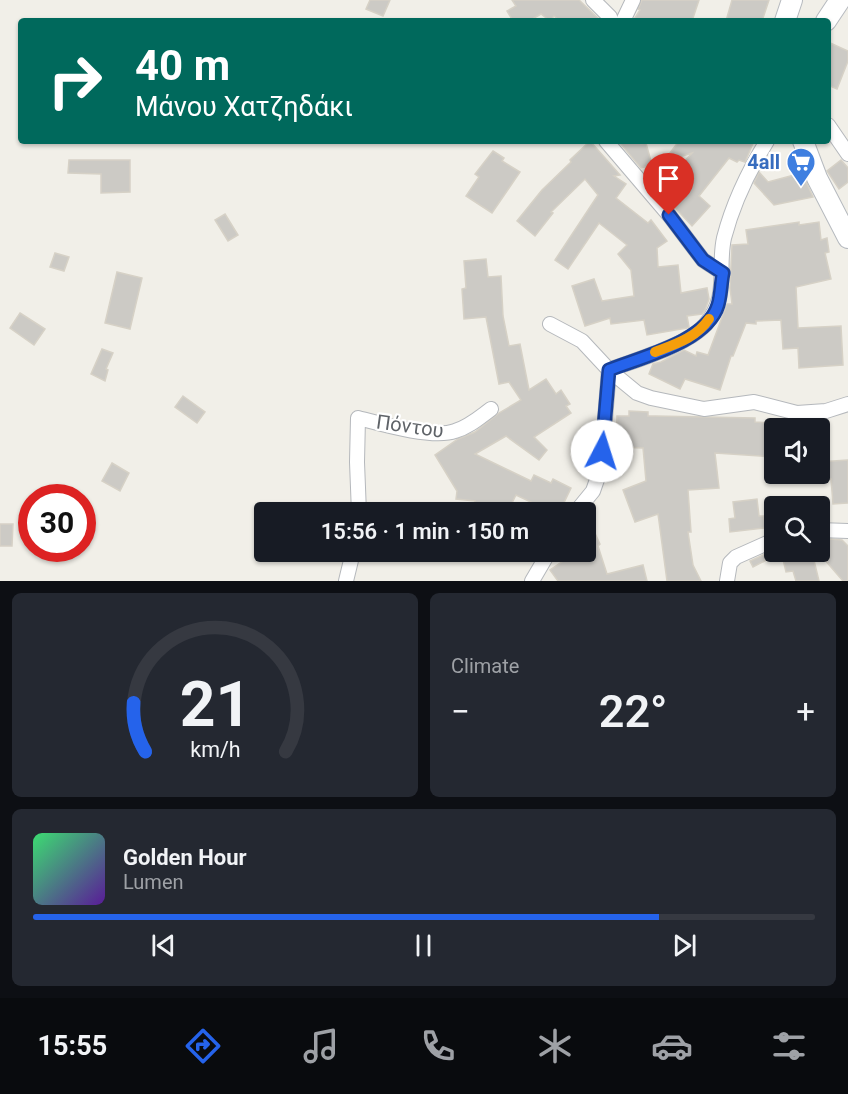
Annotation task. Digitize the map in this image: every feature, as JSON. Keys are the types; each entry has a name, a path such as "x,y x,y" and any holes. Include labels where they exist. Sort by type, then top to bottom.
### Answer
{"main road":[{"path":"786,18 792,0"},
{"path":"828,18 840,0"},
{"path":"804,144 817,178 848,238"}],"street":[{"path":"593,0 608,18"},
{"path":"624,18 633,0"},
{"path":"831,129 848,154"},
{"path":"609,144 669,215 703,260 723,273"},
{"path":"609,370 684,341 704,327 718,307 723,273 724,240 738,192 765,144"},
{"path":"550,324 582,341 609,370 638,393 670,403 704,409 754,402 797,413 811,413 848,404"},
{"path":"584,502 593,491 601,468 609,370"},
{"name":"Πόντου","path":"359,502 358,418 403,429 452,432 465,427 491,409"},
{"path":"830,530 848,531"},
{"path":"727,581 730,563 736,557 764,544"},
{"path":"346,581 351,562"},
{"path":"532,581 543,562"}],"building":[{"path":"370,0 390,0 383,16 366,9"},
{"path":"512,0 579,0 598,18 556,18 554,16 546,18 541,14 534,18 511,18 507,11 516,6"},
{"path":"642,0 699,0 693,18 635,18 640,10 638,9"},
{"path":"732,0 769,0 763,18 727,18"},
{"path":"831,43 848,51 848,61 837,89 831,86"},
{"path":"587,144 593,144 620,175 614,176 626,184 616,198 648,223 651,220 667,241 657,248 658,267 678,265 681,293 707,288 709,299 705,310 702,314 687,316 689,327 647,335 644,320 611,324 610,318 585,326 572,286 594,279 602,301 634,296 631,270 618,254 627,245 599,223 568,269 555,260 598,195 585,179 551,212 553,213 535,236 517,221 542,190 571,162 570,160"},
{"path":"621,144 646,144 652,165 641,168"},
{"path":"677,144 753,144 745,162 739,160 737,162 729,158 699,196 710,206 692,226 664,196 666,193 661,187 692,153 663,162"},
{"path":"493,151 504,158 502,161 520,172 492,213 466,196 479,177 475,174"},
{"path":"69,160 130,160 130,192 101,193 101,174 68,173"},
{"path":"841,160 848,168 848,182 839,189 827,171"},
{"path":"759,172 768,182 802,173 813,197 774,205 754,183"},
{"path":"225,214 238,235 228,241 215,220"},
{"path":"799,222 799,225 819,222 821,240 827,238 829,252 825,253 831,279 796,287 798,328 841,326 843,365 799,368 798,348 783,349 781,320 756,321 756,324 746,323 733,356 731,356 720,390 685,379 680,389 649,374 653,364 684,350 696,356 697,352 708,355 727,304 732,304 730,288 732,245 748,244 746,230"},
{"path":"55,253 69,257 64,271 50,267"},
{"path":"486,259 488,277 501,276 503,316 509,346 520,344 529,390 546,379 556,394 561,390 570,404 566,406 571,413 534,437 547,450 539,460 506,436 475,454 531,481 534,475 551,483 553,479 571,488 564,502 531,502 516,495 512,502 475,502 456,499 457,491 435,455 458,439 475,432 499,413 521,400 509,382 499,384 486,317 464,319 462,289 466,288 464,261"},
{"path":"117,272 142,278 130,329 105,323"},
{"path":"20,313 45,329 34,345 10,328"},
{"path":"102,349 113,353 106,369 108,370 105,381 91,374"},
{"path":"183,396 205,412 197,423 175,407"},
{"path":"629,411 648,412 648,416 755,418 755,422 764,423 764,456 715,453 719,488 688,490 691,532 688,532 693,565 701,581 667,581 658,514 635,522 623,490 646,481 643,448 616,447 617,416 629,416"},
{"path":"848,460 848,503 833,504 830,461"},
{"path":"112,463 129,473 120,491 102,481"},
{"path":"757,499 759,516 764,516 764,528 730,532 729,519 735,518 733,502"},
{"path":"0,524 13,524 12,546 0,546"},
{"path":"596,535 607,574 643,565 647,581 558,581 550,570 562,562 596,562"},
{"path":"830,539 842,540 848,546 848,581 843,581 827,562 830,562"},
{"path":"764,555 764,561 753,567 750,561"},
{"path":"784,562 814,562 819,581 796,581 793,571 786,572"}],"slow traffic":[{"path":"655,352 684,341 704,327 709,319"}],"place":[{"name":"4all","path":"801,188"}],"route":[{"path":"602,451 609,370 684,341 704,327 718,307 723,273 703,260 669,215"}]}
